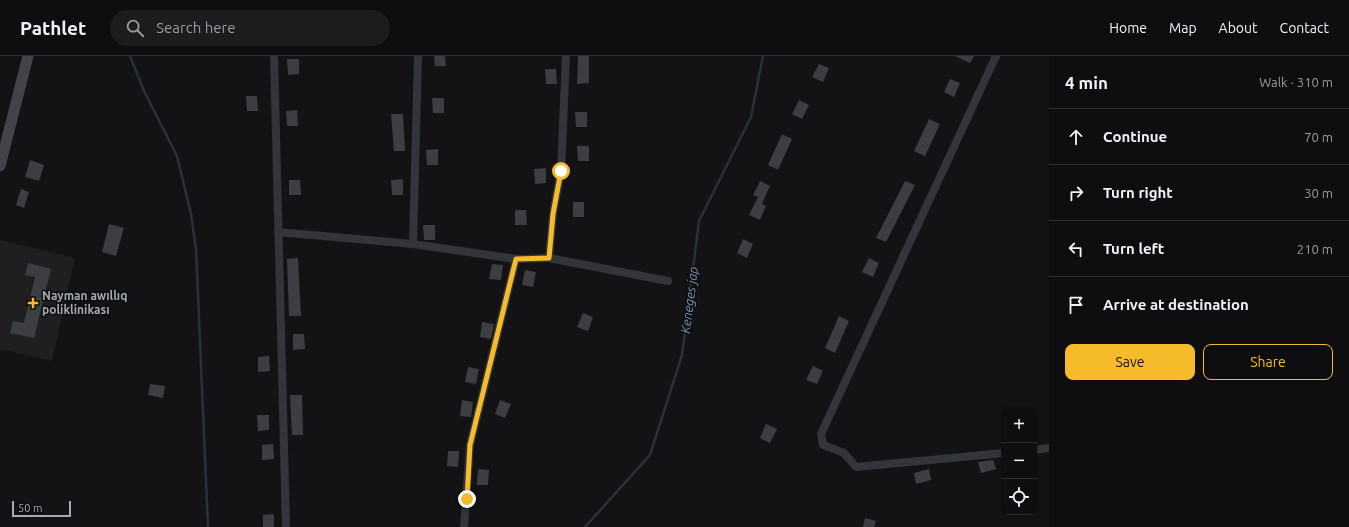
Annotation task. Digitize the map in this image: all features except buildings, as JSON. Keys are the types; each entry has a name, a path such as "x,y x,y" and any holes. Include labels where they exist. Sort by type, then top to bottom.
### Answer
{"street":[{"path":"0,166 28,56"},
{"path":"274,56 286,527"},
{"path":"413,244 418,56"},
{"path":"549,258 553,214 561,171 566,56"},
{"path":"996,56 822,434 823,446 844,453 856,467 1001,453"},
{"path":"278,232 413,244 516,259 549,258 668,281"},
{"path":"464,527 470,445 516,259"},
{"path":"1037,450 1049,448"}],"shaded area":[{"name":"Nayman awıllıq poliklinikası","path":"0,240 75,258 52,361 0,349"}],"waterway":[{"path":"130,56 144,91 177,156 191,214 196,249 208,527"},
{"name":"Keneges jap","path":"585,527 650,455 682,355 699,221 751,117 763,56"}],"place":[{"name":"Nayman awıllıq poliklinikası","path":"33,303"}],"route":[{"path":"467,499 470,445 516,259 549,258 553,214 561,171"}]}
